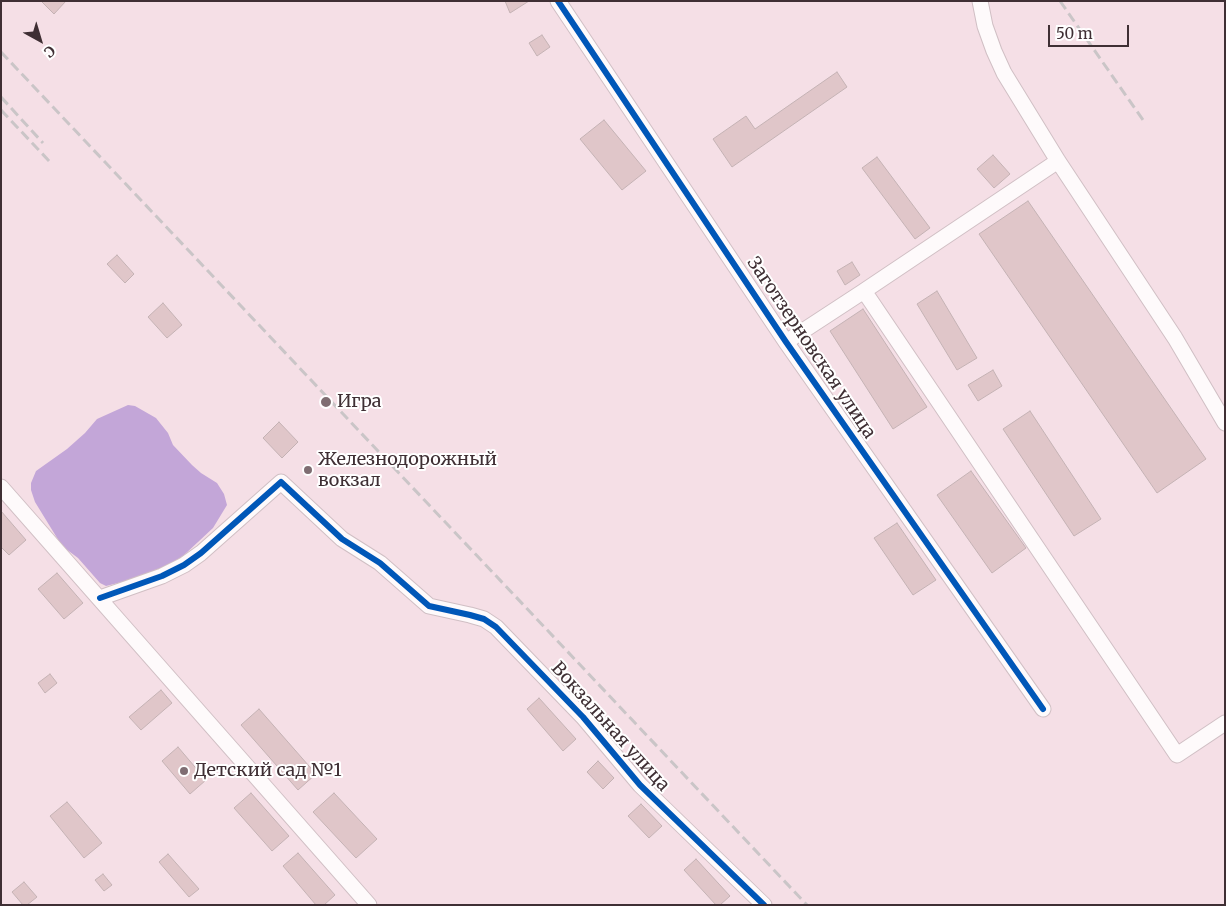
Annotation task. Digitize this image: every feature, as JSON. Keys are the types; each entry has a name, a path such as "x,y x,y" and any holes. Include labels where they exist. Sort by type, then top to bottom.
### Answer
{"street":[{"name":"Заготзерновская улица","path":"558,1 786,342 1043,709"},
{"path":"980,1 984,26 1004,73 1058,161 1175,338 1225,423"},
{"path":"786,342 1058,161"},
{"path":"864,291 1177,754 1225,723"},
{"name":"Вокзальная улица","path":"100,598 149,581 184,565 201,553 281,482 342,538 380,563 429,606 484,619 496,627 583,717 640,785 764,905"},
{"path":"1,487 369,905"}],"shaded area":[{"path":"128,405 135,406 156,418 168,433 173,445 201,473 217,483 224,494 227,505 213,528 183,556 165,567 106,586 100,583 78,558 62,546 35,502 31,483 36,471 67,449 97,419"}],"building":[{"path":"41,1 66,1 54,14"},
{"path":"505,1 529,1 510,13"},
{"path":"542,35 550,47 537,56 529,43"},
{"path":"837,72 847,87 732,167 713,139 746,116 755,129"},
{"path":"604,120 646,171 622,190 580,139"},
{"path":"993,155 1010,174 994,188 977,169"},
{"path":"877,157 930,228 915,239 862,168"},
{"path":"1028,201 1206,459 1157,493 979,234"},
{"path":"117,255 134,274 125,283 107,264"},
{"path":"852,262 860,275 845,285 837,271"},
{"path":"937,291 977,358 957,370 917,304"},
{"path":"163,303 182,325 167,338 148,317"},
{"path":"863,309 927,407 893,429 830,331"},
{"path":"993,370 1002,386 978,401 968,385"},
{"path":"1030,411 1101,519 1074,536 1003,429"},
{"name":"Игра","path":"279,422 298,442 282,458 263,438"},
{"path":"971,471 1026,548 992,573 937,495"},
{"path":"1,511 26,540 9,555 1,547"},
{"path":"897,523 936,580 913,595 874,538"},
{"path":"57,573 83,603 64,619 38,589"},
{"path":"50,674 57,683 45,693 38,683"},
{"path":"161,690 172,703 141,730 129,717"},
{"path":"539,698 576,739 563,751 527,709"},
{"path":"259,709 316,774 298,790 241,725"},
{"name":"Детский сад №1","path":"178,747 206,780 190,794 162,761"},
{"path":"598,761 614,778 603,789 587,772"},
{"path":"251,793 289,836 272,851 234,808"},
{"path":"334,793 377,839 356,858 313,812"},
{"path":"67,802 102,843 84,858 50,816"},
{"path":"641,804 662,826 649,838 628,816"},
{"path":"298,853 335,895 324,905 316,905 283,866"},
{"path":"168,854 199,889 189,897 159,862"},
{"path":"696,859 730,896 720,905 716,905 684,870"},
{"path":"103,874 112,885 104,891 95,880"},
{"path":"24,882 37,897 27,905 23,905 12,892"}],"railway":[{"path":"1060,1 1143,120"},
{"path":"1,52 807,905"},
{"path":"1,97 43,143"},
{"path":"1,110 51,163"}],"cycle path":[{"path":"558,1 786,342 1043,709"},
{"path":"100,598 162,576 184,565 201,553 281,482 342,539 380,563 429,606 484,619 496,627 583,717 640,785 764,905"}],"place":[{"name":"Игра","path":"326,402"},
{"name":"Железнодорожный вокзал","path":"308,470"},
{"name":"Детский сад №1","path":"184,771"}]}
